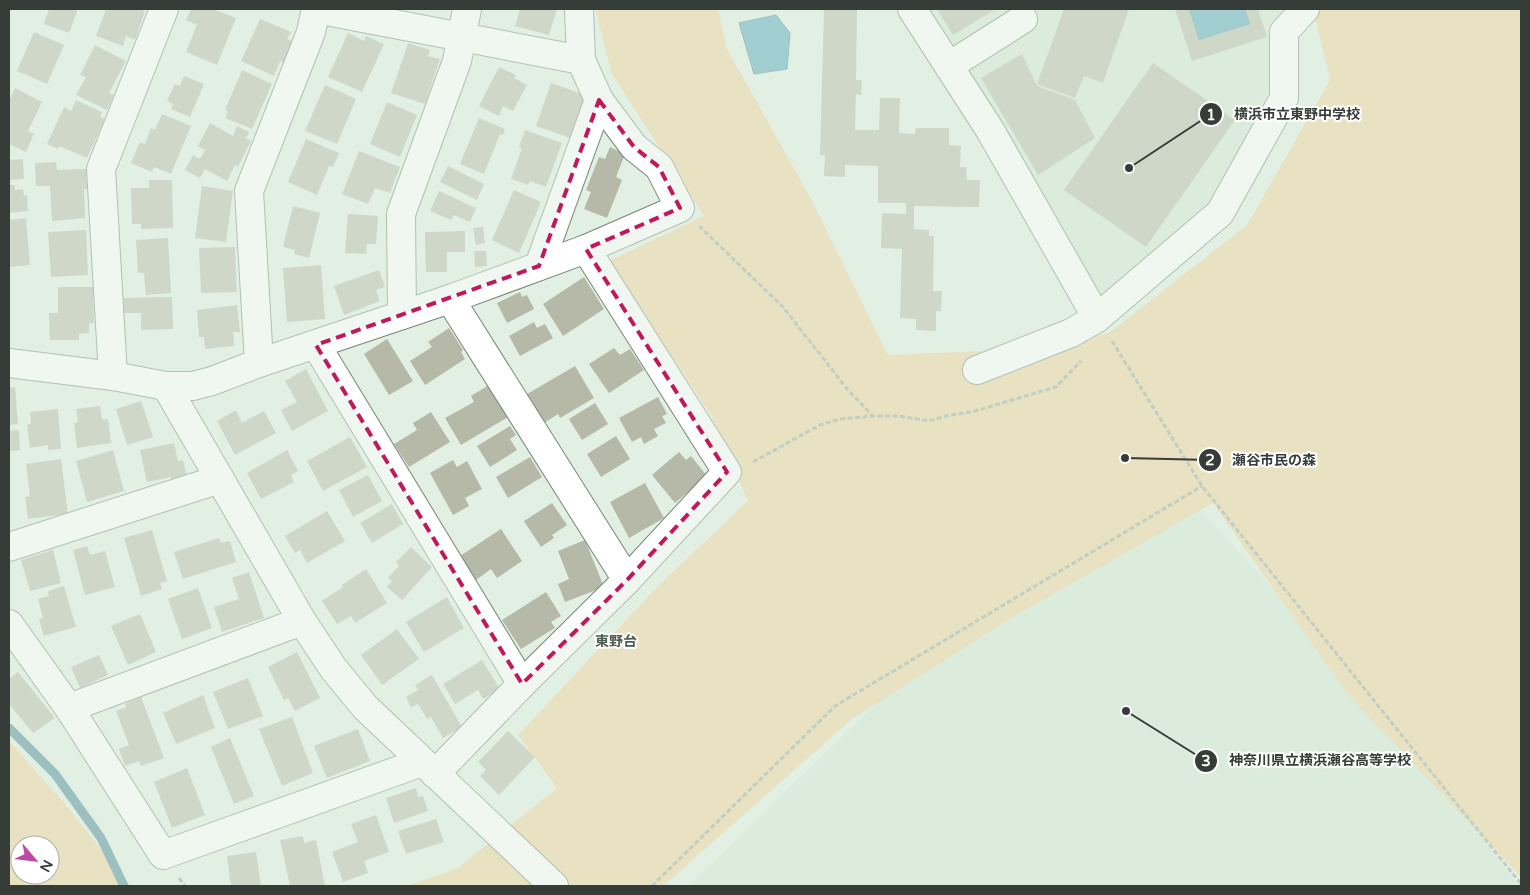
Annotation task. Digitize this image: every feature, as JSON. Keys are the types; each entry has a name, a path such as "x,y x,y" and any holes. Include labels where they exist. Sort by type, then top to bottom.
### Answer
{"street":[{"path":"113,376 100,169 164,9"},
{"path":"259,363 249,191 310,32 316,9 581,60"},
{"path":"402,315 401,214 457,61 467,9"},
{"path":"9,363 113,376 166,386 193,386 450,299 586,250 680,208 659,167 634,147 599,100 581,60 579,9"},
{"path":"912,9 990,130 1097,318"},
{"path":"977,370 1071,333 1097,318 1220,213 1284,98 1284,32 1305,9"},
{"path":"949,66 1024,19"},
{"path":"539,266 599,100"},
{"path":"9,624 69,708 163,855 429,768 522,684 627,580 727,472 586,250"},
{"path":"450,299 627,580"},
{"path":"316,345 522,684"},
{"path":"166,386 302,621 333,668 365,707 554,886"},
{"path":"9,547 220,479"},
{"path":"69,708 302,621"}],"path":[{"path":"680,208 783,307 848,390 872,416"},
{"path":"1097,318 1202,486 1521,884"},
{"path":"727,472 757,460 820,425 842,419 899,416 929,421 946,416 975,412 1056,387 1083,359"},
{"path":"652,886 836,706 1202,486"}],"highlighted area":[{"path":"599,100 634,147 659,167 680,208 586,249 727,472 627,580 522,684 316,345 539,266"}],"shaded area":[{"path":"595,9 718,9 727,49 811,199 888,355 984,351 1109,333 1247,225 1330,80 1313,9 1521,9 1521,877 1348,695 1213,503 1016,615 852,719 663,886 407,886 458,868 557,788 518,735 661,583 748,501 711,415 609,261 704,216 612,74"},
{"path":"929,9 1295,9 1275,80 1260,108 1263,119 1204,218 1112,297 1098,293"},
{"path":"1195,503 1400,729 1519,886 688,886 887,693"},
{"path":"9,741 65,804 130,886 9,886"}],"water":[{"path":"1189,9 1245,9 1250,24 1199,40"},
{"path":"776,15 790,33 787,69 754,74 739,23"}],"building":[{"path":"49,9 78,9 69,33 44,24"},
{"path":"106,9 140,9 145,11 135,40 126,36 123,46 96,36"},
{"path":"191,9 213,9 236,18 217,65 186,52 197,25 186,20"},
{"path":"520,9 557,9 549,35 515,26"},
{"path":"824,9 857,9 856,80 862,80 861,95 856,94 855,130 879,130 880,98 900,98 899,133 915,134 916,128 949,128 949,145 961,146 960,167 966,167 967,180 980,180 979,207 914,206 914,229 929,230 929,236 934,236 933,291 942,291 941,311 936,311 936,331 916,330 916,319 900,318 902,249 881,248 882,213 906,214 906,203 878,203 878,166 845,165 845,177 824,176 825,155 820,155"},
{"path":"937,9 996,9 953,35"},
{"path":"1064,9 1129,9 1103,83 1084,76 1075,98 1037,84"},
{"path":"1175,9 1189,9 1199,40 1250,24 1245,9 1258,9 1267,37 1192,61"},
{"path":"260,19 291,32 287,39 294,42 284,63 280,61 274,76 241,61"},
{"path":"34,32 64,45 47,84 17,71"},
{"path":"348,33 364,41 366,36 384,44 362,92 328,77"},
{"path":"408,43 430,50 428,56 440,59 425,104 391,93"},
{"path":"95,45 126,61 109,93 114,95 107,110 76,95 86,77 80,75"},
{"path":"1022,54 1037,86 1075,100 1095,138 1038,175 981,78"},
{"path":"1153,63 1235,120 1146,247 1064,190"},
{"path":"499,67 516,75 514,78 527,85 513,111 503,106 499,116 479,106"},
{"path":"242,70 272,84 252,129 225,118 228,112 225,110"},
{"path":"184,76 204,84 190,117 171,109 173,104 167,101 175,84 180,86"},
{"path":"551,83 585,95 570,138 536,126"},
{"path":"325,85 356,99 337,144 305,131"},
{"path":"15,88 42,102 28,131 34,134 26,152 9,144 9,101"},
{"path":"76,100 102,112 100,117 105,119 87,158 59,146 58,149 47,144 64,107 71,111"},
{"path":"387,102 417,115 400,157 370,144"},
{"path":"162,114 191,126 171,174 154,167 152,172 131,163 140,142 145,144 151,128 155,130"},
{"path":"479,118 505,129 503,135 500,134 484,174 460,164"},
{"path":"210,123 233,136 237,126 249,132 246,138 251,141 238,167 235,165 227,181 205,169 200,178 185,170 193,155 200,159 205,150 198,146"},
{"path":"525,130 562,143 546,187 530,181 528,185 511,179 522,148 519,147"},
{"path":"306,139 339,153 333,167 329,166 317,195 288,182"},
{"path":"610,147 625,154 616,177 622,180 607,218 584,209 591,192 586,190 599,157 605,159"},
{"path":"359,151 400,167 390,193 375,188 368,204 342,194"},
{"path":"23,159 24,179 9,180 9,160"},
{"path":"56,162 57,170 86,169 87,189 84,189 85,218 52,221 50,186 36,186 35,163"},
{"path":"448,166 484,184 477,200 440,182"},
{"path":"149,180 172,180 173,228 141,229 141,224 132,224 131,188 149,188"},
{"path":"9,185 15,185 15,190 23,189 24,196 27,195 28,211 9,213"},
{"path":"202,186 233,191 226,242 195,238"},
{"path":"514,190 541,202 519,253 492,240"},
{"path":"439,191 476,208 470,222 454,215 451,220 430,211"},
{"path":"293,206 320,213 309,258 294,254 295,250 283,247"},
{"path":"348,214 378,216 376,244 367,244 366,254 345,253"},
{"path":"26,218 30,265 9,267 9,220"},
{"path":"483,227 485,243 476,245 473,228"},
{"path":"86,230 88,275 51,277 48,232"},
{"path":"465,231 465,252 447,252 447,272 426,272 425,232"},
{"path":"168,238 171,293 146,295 144,273 138,273 136,240"},
{"path":"235,247 237,292 201,293 199,248"},
{"path":"474,251 486,251 487,266 475,267"},
{"path":"321,265 325,319 287,322 283,268"},
{"path":"379,270 385,287 376,290 380,301 344,315 334,286"},
{"path":"584,277 604,309 563,336 543,304"},
{"path":"58,287 93,287 94,323 89,323 89,333 79,334 79,340 50,340 49,313 58,313"},
{"path":"520,292 522,297 527,295 534,309 507,323 497,303"},
{"path":"172,297 173,329 141,330 141,313 124,313 124,298"},
{"path":"237,305 240,332 233,332 234,346 205,349 204,337 199,337 197,310"},
{"path":"534,322 537,328 545,324 553,338 520,356 509,336"},
{"path":"449,328 463,350 461,352 465,359 425,385 410,361 432,347 428,342"},
{"path":"387,339 413,381 389,395 364,354"},
{"path":"614,348 620,355 630,349 644,370 609,393 589,364"},
{"path":"575,366 594,398 560,418 558,414 544,423 527,394"},
{"path":"306,369 328,411 292,431 281,410 297,402 285,381"},
{"path":"489,385 508,417 461,445 445,418 474,402 471,396"},
{"path":"15,387 18,424 9,425 9,388"},
{"path":"658,397 667,414 662,416 666,423 654,429 658,436 644,444 641,437 632,442 619,418"},
{"path":"141,401 153,437 127,445 116,409"},
{"path":"595,403 608,424 582,440 569,419"},
{"path":"100,406 102,420 108,419 111,443 77,448 74,423 78,422 76,409"},
{"path":"58,409 61,449 48,450 48,445 30,448 27,425 31,424 30,412"},
{"path":"236,410 242,423 264,411 276,433 235,455 217,421"},
{"path":"431,412 450,442 409,467 394,444 417,430 413,423"},
{"path":"510,426 516,435 510,439 517,450 490,467 477,446"},
{"path":"19,430 20,450 9,451 9,431"},
{"path":"616,436 630,459 601,477 587,454"},
{"path":"350,437 367,467 323,491 307,461"},
{"path":"174,443 178,461 183,460 187,478 171,481 171,477 147,482 140,450"},
{"path":"113,450 124,491 87,502 76,461"},
{"path":"287,450 298,471 291,475 294,482 261,499 247,473"},
{"path":"679,452 686,460 691,456 707,476 675,503 652,475"},
{"path":"530,457 542,477 508,498 496,477"},
{"path":"61,459 68,514 28,519 25,497 30,496 26,464"},
{"path":"453,460 457,467 467,461 482,489 465,498 469,506 453,515 430,473"},
{"path":"368,475 382,501 353,517 339,490"},
{"path":"645,483 664,518 629,538 610,502"},
{"path":"552,503 567,525 552,535 554,538 541,547 524,521"},
{"path":"392,504 403,524 372,543 360,523"},
{"path":"327,511 345,541 307,563 300,550 295,553 285,536"},
{"path":"501,529 522,561 497,578 491,569 476,580 460,556"},
{"path":"152,530 167,581 160,583 162,589 141,596 124,538"},
{"path":"219,538 221,543 230,541 236,562 183,579 174,552"},
{"path":"585,540 604,587 565,602 558,584 569,579 558,551"},
{"path":"87,546 90,555 105,551 115,587 85,595 73,550"},
{"path":"411,547 432,567 402,600 387,587 392,581 388,578 399,566 396,562"},
{"path":"53,550 61,583 30,591 21,560"},
{"path":"366,569 387,603 355,623 351,616 337,624 322,601"},
{"path":"249,572 264,618 222,632 214,607 239,599 232,578"},
{"path":"64,586 76,627 44,636 39,619 43,618 38,599 49,596 48,591"},
{"path":"198,588 212,628 182,639 168,599"},
{"path":"546,592 561,616 551,622 555,628 521,649 502,620"},
{"path":"447,597 464,628 424,652 406,622"},
{"path":"140,614 156,652 128,665 111,626"},
{"path":"397,629 419,659 382,685 361,655"},
{"path":"297,652 320,698 295,711 288,698 284,700 268,667"},
{"path":"99,655 108,675 80,688 71,667"},
{"path":"482,660 500,689 483,699 478,690 455,704 443,684"},
{"path":"18,672 55,718 33,733 9,704 9,679"},
{"path":"432,675 462,727 443,738 431,717 427,719 418,704 411,707 406,697 418,690 415,685"},
{"path":"248,678 263,716 228,729 213,692"},
{"path":"203,695 215,728 176,744 163,713"},
{"path":"141,697 164,758 141,766 139,761 125,766 119,749 129,745 116,711 126,707 125,704"},
{"path":"292,717 313,773 282,786 259,729"},
{"path":"358,729 370,761 327,778 314,746"},
{"path":"508,731 535,757 499,795 480,776 486,770 478,762"},
{"path":"230,738 254,796 234,804 211,747"},
{"path":"187,768 205,815 172,828 154,782"},
{"path":"416,788 418,797 423,796 428,811 394,823 386,798"},
{"path":"376,815 389,852 364,861 368,873 343,882 332,852 358,842 351,824"},
{"path":"436,819 444,842 406,854 398,831"},
{"path":"303,836 304,843 316,840 325,886 290,886 280,840"},
{"path":"256,852 261,886 231,886 227,856"}],"waterway":[{"path":"9,728 55,774 101,838 124,886"}],"place":[{"name":"横浜市立東野中学校","path":"1129,168"},
{"name":"瀬谷市民の森","path":"1125,458"},
{"name":"神奈川県立横浜瀬谷高等学校","path":"1126,711"}],"district":[{"name":"東野台","path":"616,641"}]}
